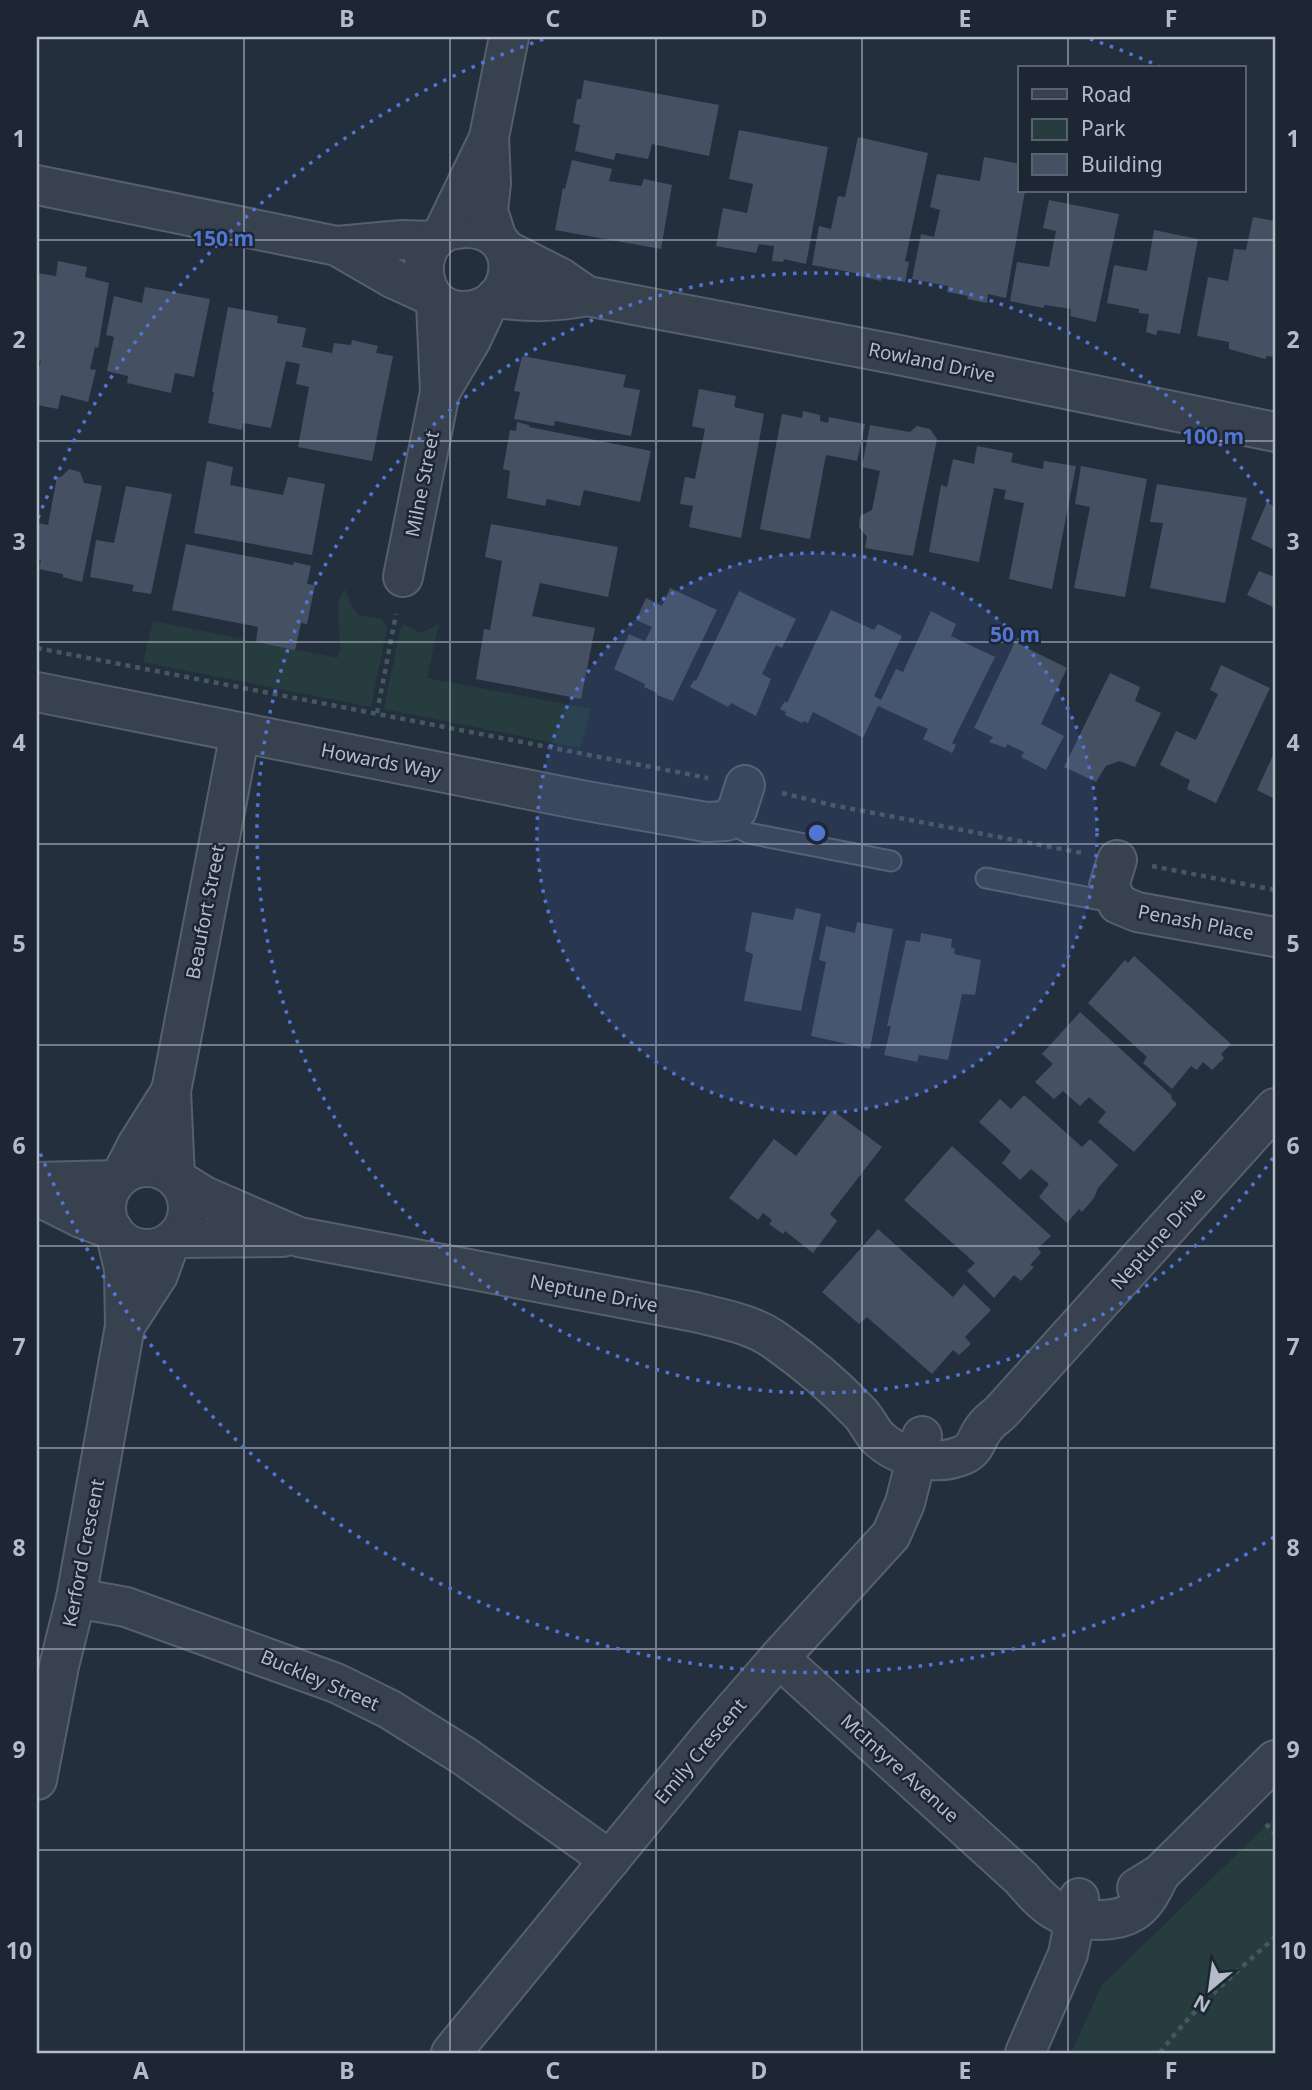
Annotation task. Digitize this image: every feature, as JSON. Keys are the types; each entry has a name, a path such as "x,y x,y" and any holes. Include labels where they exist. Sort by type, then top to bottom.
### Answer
{"street":[{"path":"337,246 454,311 491,302 502,290 509,274 488,211 491,183 489,137 509,37"},
{"path":"433,299 424,271 429,250 439,237 489,137"},
{"path":"37,186 337,246 439,237 475,228 486,231 501,245"},
{"name":"Rowland Drive","path":"501,245 561,278 587,296"},
{"name":"Rowland Drive","path":"491,302 556,302 587,296 894,354 1275,432"},
{"name":"Milne Street","path":"403,577 440,392 433,299"},
{"name":"Milne Street","path":"440,392 491,302"},
{"name":"Howards Way","path":"37,692 581,800 706,822 726,821"},
{"name":"Beaufort Street","path":"176,1178 171,1091 240,733"},
{"path":"726,821 737,810 745,785"},
{"name":"Penash Place","path":"1117,860 1109,886 1118,904 1137,912 1275,937"},
{"name":"Beaufort Street","path":"119,1178 171,1091"},
{"name":"Neptune Drive","path":"173,1240 299,1237 695,1312 735,1323 774,1339 860,1412 879,1438 892,1448 920,1447 934,1460 965,1454 979,1441 983,1428 1001,1412 1275,1108"},
{"path":"37,1196 115,1232 130,1245 143,1249 157,1248 173,1240 186,1224 187,1196 176,1178 164,1170 149,1167 134,1169 119,1178 110,1191 106,1204 108,1220 115,1232"},
{"path":"37,1182 119,1178"},
{"name":"Neptune Drive","path":"176,1178 204,1196 299,1237"},
{"name":"Kerford Crescent","path":"37,1780 58,1666 76,1598 125,1326 124,1269 115,1232"},
{"name":"Kerford Crescent","path":"125,1326 158,1275 173,1240"},
{"name":"Emily Crescent","path":"452,2053 779,1658 891,1535 905,1503 920,1447"},
{"name":"Buckley Street","path":"76,1598 126,1607 336,1683 389,1709 464,1756 610,1860"},
{"name":"McIntyre Avenue","path":"779,1658 1021,1878 1078,1909 1105,1897 1139,1887 1160,1874 1275,1760"},
{"path":"1025,2053 1068,1954 1078,1909"}],"lane":[{"name":"Howards Way","path":"726,821 748,833 891,861"},
{"name":"Penash Place","path":"986,878 1118,904"}],"path":[{"path":"376,713 403,577"},
{"path":"37,648 1275,890"},
{"path":"1160,2053 1177,2030 1204,2002 1275,1937"}],"green space":[{"path":"345,589 358,615 382,619 387,628 371,707 143,662 153,621 337,658 340,651 338,601"},
{"path":"404,624 421,633 439,624 427,678 591,709 580,748 384,709 400,630"},
{"path":"1275,1817 1275,2053 1071,2053 1102,1985"}],"building":[{"path":"584,80 719,105 709,156 652,144 648,159 616,153 614,160 575,151 580,125 573,123"},
{"path":"739,130 828,147 806,264 784,259 783,262 772,261 774,246 759,244 756,253 716,246 723,208 747,213 753,184 729,179"},
{"path":"858,137 928,153 905,261 909,262 905,282 882,278 881,281 812,265 819,226 831,229 838,196 845,197"},
{"path":"984,157 1018,164 1018,192 1025,192 1006,298 988,294 987,303 947,292 948,286 912,279 921,234 934,237 940,210 930,207 937,174 980,181"},
{"path":"572,160 612,169 609,181 641,186 644,179 672,185 661,249 555,230 563,188 565,189"},
{"path":"1049,200 1119,214 1096,322 1070,316 1071,309 1045,305 1043,308 1010,301 1017,262 1049,267 1056,231 1043,228"},
{"path":"1253,217 1275,221 1275,357 1267,356 1265,359 1229,349 1229,342 1197,336 1208,277 1228,281 1234,249 1246,250"},
{"path":"1154,230 1198,239 1180,334 1158,330 1156,335 1146,332 1149,314 1139,313 1139,309 1107,303 1114,265 1147,271"},
{"path":"58,261 87,267 85,277 109,283 98,348 95,347 90,369 96,370 88,402 61,395 58,409 37,405 37,375 41,361 37,360 37,273 56,276"},
{"path":"145,287 210,299 194,377 175,373 171,393 127,383 128,376 107,371 114,337 106,335 114,296 142,303"},
{"path":"228,307 278,316 277,323 306,328 302,347 332,353 334,343 351,345 352,340 378,346 376,353 393,356 372,461 298,447 309,387 296,384 300,364 286,361 271,428 243,423 242,430 208,423"},
{"path":"522,356 626,375 623,387 640,390 631,436 555,421 554,426 514,419 520,392 514,391"},
{"path":"699,389 736,396 734,407 764,414 741,538 689,527 693,506 680,504 685,477 695,479 705,429 692,426"},
{"path":"803,411 820,415 820,421 828,423 829,417 865,424 857,461 826,455 810,539 760,529 782,414 802,418"},
{"path":"517,422 529,427 651,451 640,502 584,490 580,506 547,499 545,506 507,498 510,471 503,469 510,430 516,431"},
{"path":"870,425 910,432 917,426 930,429 937,439 913,556 865,548 867,537 859,527 860,516 872,510 880,471 862,467"},
{"path":"977,446 1013,453 1011,462 1028,466 1043,469 1044,461 1076,466 1052,589 1009,579 1024,503 1004,499 1006,490 994,488 979,562 929,552 941,485 947,487 953,459 974,464"},
{"path":"207,461 233,467 230,485 283,495 288,477 325,484 312,555 194,533"},
{"path":"1081,466 1147,479 1125,597 1074,588 1090,507 1075,504"},
{"path":"69,469 80,472 84,483 102,486 82,582 63,577 63,574 39,569 41,560 37,559 37,523 48,525 57,477 61,477"},
{"path":"1157,484 1247,498 1225,603 1150,588 1163,523 1150,522"},
{"path":"126,486 172,494 151,594 132,591 134,585 90,577 96,540 114,543"},
{"path":"1267,502 1275,507 1275,550 1251,539"},
{"path":"491,524 618,547 608,597 540,583 532,616 595,628 581,699 476,679 484,629 490,630 502,561 485,557"},
{"path":"186,544 293,565 294,562 311,566 307,584 315,585 307,624 301,623 295,650 256,642 258,627 172,610"},
{"path":"1259,571 1275,577 1275,608 1247,595"},
{"path":"670,588 717,610 673,701 657,695 644,687 645,684 614,669 629,634 645,641 652,627 636,620 646,598 662,606"},
{"path":"739,591 796,619 782,648 776,645 762,674 771,679 756,716 731,703 728,707 690,687 694,680 696,681"},
{"path":"831,610 874,630 878,624 902,636 874,696 881,700 896,669 903,672 931,611 956,624 951,636 995,657 952,743 956,745 952,753 923,739 928,729 878,706 863,738 813,712 808,723 785,715 786,712 780,709 785,701 787,703"},
{"path":"1015,642 1067,668 1041,724 1064,736 1046,770 1021,757 1024,752 1007,744 1006,748 989,742 993,737 974,728"},
{"path":"1221,665 1270,688 1216,803 1187,789 1190,780 1160,765 1176,731 1196,740 1218,694 1210,690"},
{"path":"1110,673 1140,687 1135,701 1161,713 1135,767 1119,761 1106,766 1096,782 1064,767"},
{"path":"1275,751 1275,799 1257,790"},
{"path":"796,908 821,914 801,1011 744,1001 753,954 745,951 752,912 793,920"},
{"path":"857,922 893,929 870,1049 811,1036 826,962 819,960 826,926 855,933"},
{"path":"921,933 952,939 954,954 981,960 975,995 962,994 948,1060 919,1055 917,1062 884,1055 891,1026 887,1026 906,940 920,942"},
{"path":"1134,956 1231,1044 1221,1054 1224,1058 1212,1070 1203,1062 1197,1070 1191,1066 1172,1089 1143,1063 1147,1057 1088,1003 1125,960 1128,963"},
{"path":"1080,1012 1172,1096 1177,1104 1134,1152 1098,1122 1106,1112 1089,1097 1080,1106 1063,1091 1054,1099 1035,1082 1053,1064 1042,1054"},
{"path":"1024,1095 1082,1147 1090,1139 1118,1165 1082,1212 1079,1209 1067,1223 1039,1197 1049,1184 1031,1169 1020,1180 1002,1163 1011,1151 979,1122 1000,1099 1011,1109"},
{"path":"832,1110 882,1147 830,1214 837,1221 813,1253 785,1231 783,1234 769,1224 772,1220 763,1213 758,1220 729,1198 774,1139 796,1156"},
{"path":"952,1146 1051,1236 1038,1248 1041,1253 1030,1265 1034,1267 1021,1281 1014,1275 994,1298 967,1271 975,1263 904,1200"},
{"path":"878,1229 953,1297 964,1284 991,1310 965,1337 971,1344 959,1355 953,1350 932,1374 867,1317 859,1324 822,1292"}]}
